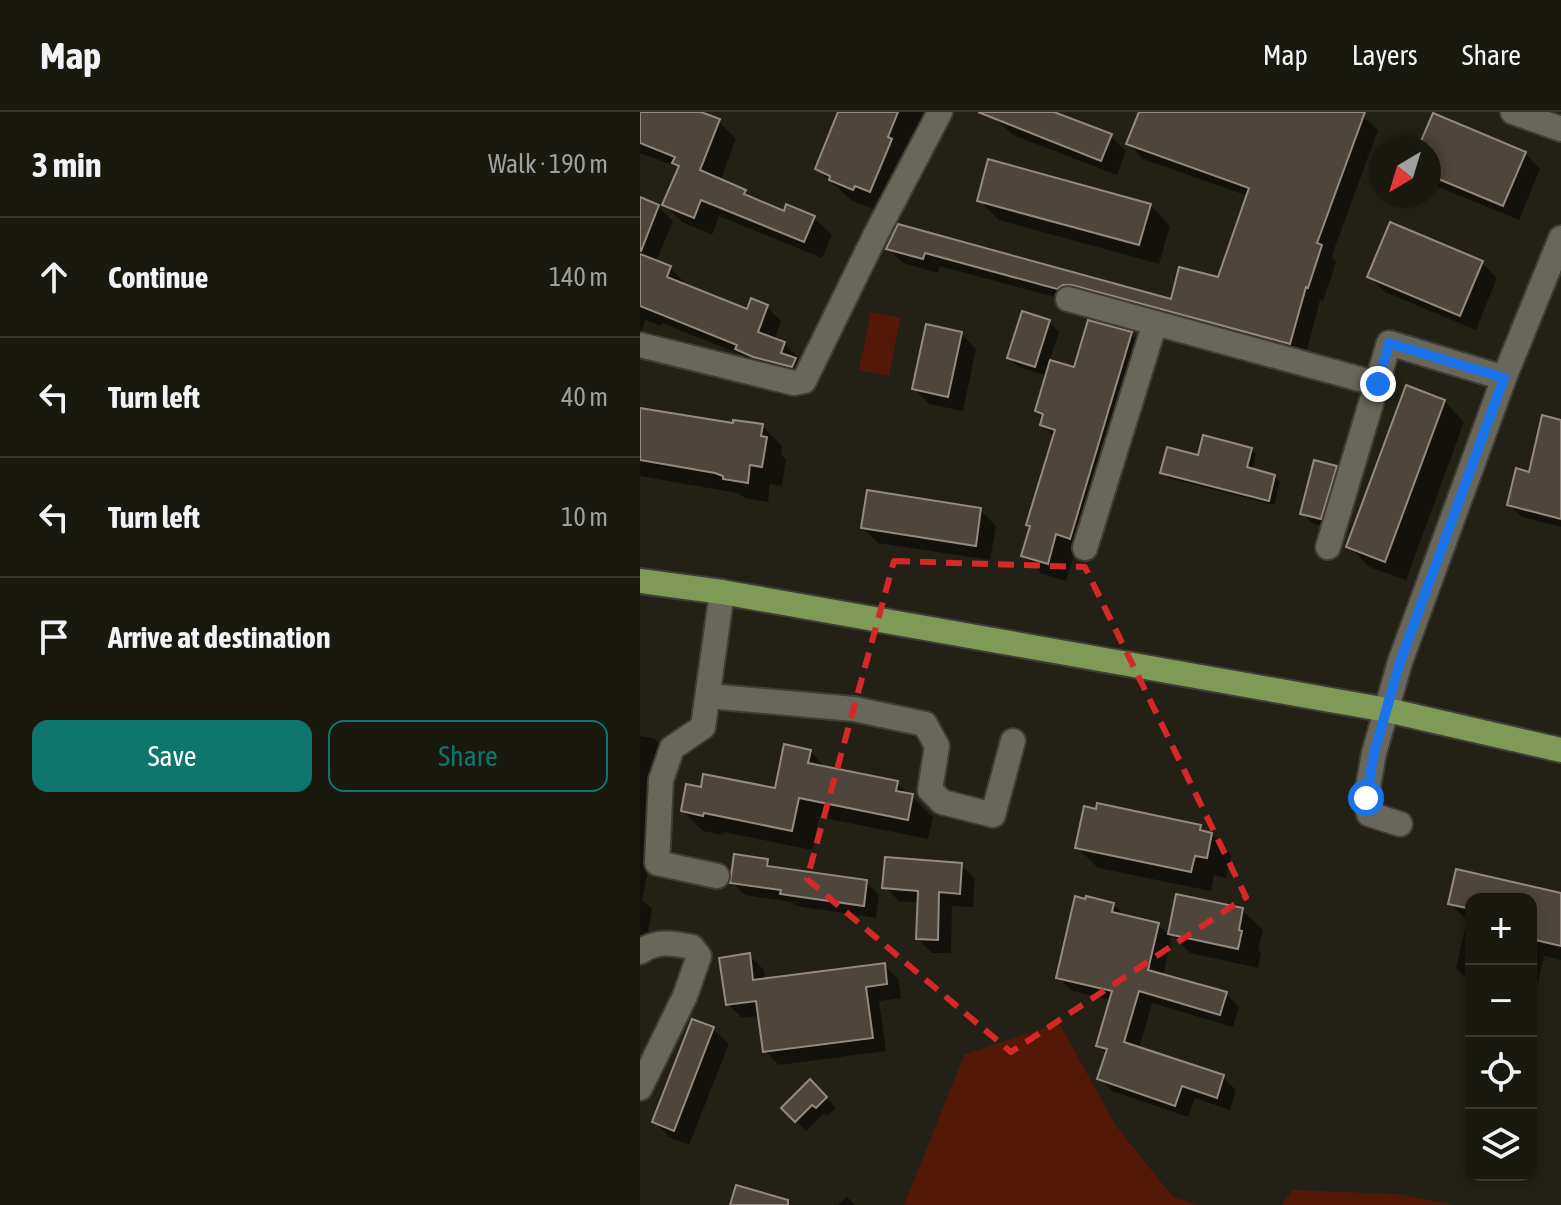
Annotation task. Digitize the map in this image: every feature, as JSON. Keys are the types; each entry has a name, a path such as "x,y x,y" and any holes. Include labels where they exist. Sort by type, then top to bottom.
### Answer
{"main road":[{"path":"640,581 722,592 1387,710 1561,750"}],"street":[{"path":"640,345 794,383 804,381 940,112"},
{"path":"1513,112 1561,129"},
{"path":"1400,824 1369,814 1366,798 1374,753 1400,662 1504,378 1561,238"},
{"path":"1068,299 1378,384"},
{"path":"1085,548 1155,323"},
{"path":"1328,547 1389,343 1504,378"},
{"path":"717,876 657,863 661,780 672,748 703,727 722,592"},
{"path":"708,696 854,709 925,724 937,746 930,790 942,802 993,815 1013,741"},
{"path":"640,952 648,946 672,943 692,947 699,956 685,996 640,1088"}],"highlighted area":[{"path":"894,561 1085,567 1246,897 1011,1052 807,879"}],"shaded area":[{"path":"871,312 900,318 889,376 859,370"},
{"path":"1059,1023 1116,1126 1173,1197 1199,1205 904,1205 964,1055"},
{"path":"1292,1190 1398,1194 1453,1205 1282,1205"}],"building":[{"path":"640,112 701,112 720,119 700,170 784,211 786,204 815,216 804,242 701,200 694,218 662,205 679,166 672,163 675,157 640,143"},
{"path":"838,112 898,112 888,137 892,139 870,192 855,186 853,190 829,180 830,176 815,169"},
{"path":"978,112 1054,112 1112,134 1101,161"},
{"path":"1139,112 1365,112 1317,243 1322,245 1290,344 1072,285 1057,289 925,253 923,259 886,249 898,224 1171,299 1179,267 1218,277 1249,188 1126,144"},
{"path":"1433,113 1526,152 1503,206 1441,180 1441,136 1423,136"},
{"path":"988,159 1151,204 1139,245 977,201"},
{"path":"640,197 659,205 641,251 640,251"},
{"path":"1390,222 1483,261 1460,316 1367,277"},
{"path":"640,254 671,266 667,277 747,309 751,298 768,305 758,332 785,342 781,353 796,358 792,367 753,357 735,349 737,345 640,306"},
{"path":"1022,311 1050,320 1035,367 1007,358"},
{"path":"1088,320 1132,332 1070,539 1056,534 1048,564 1021,556 1030,526 1026,525 1055,430 1040,425 1043,414 1035,411 1050,360 1074,367"},
{"path":"926,324 962,332 948,397 912,389"},
{"path":"1406,385 1445,400 1385,562 1346,547"},
{"path":"640,408 733,423 733,420 763,424 761,436 767,437 762,467 750,465 748,483 723,479 715,473 640,460"},
{"path":"1542,415 1561,420 1561,519 1507,505 1516,468 1529,472"},
{"path":"1203,435 1252,448 1247,467 1275,475 1269,501 1160,473 1167,447 1198,455"},
{"path":"1314,460 1337,466 1321,519 1300,514"},
{"path":"867,490 981,508 976,546 861,528"},
{"path":"784,744 811,750 808,763 898,781 896,791 913,794 908,820 799,798 792,831 681,811 686,784 701,787 703,774 775,788"},
{"path":"1097,803 1201,825 1200,830 1212,833 1207,858 1195,856 1191,872 1075,848 1084,806 1096,809"},
{"path":"734,854 768,859 767,866 867,880 864,906 730,883"},
{"path":"885,857 962,863 960,894 939,892 938,940 916,939 918,891 882,888"},
{"path":"1456,869 1561,893 1561,946 1537,940 1537,893 1465,893 1465,908 1448,904"},
{"path":"1176,894 1243,908 1238,949 1168,934"},
{"path":"1075,896 1114,903 1112,912 1159,923 1148,970 1227,992 1220,1015 1139,991 1124,1042 1224,1075 1217,1098 1182,1086 1175,1106 1097,1079 1107,1049 1096,1046 1112,991 1056,978"},
{"path":"750,953 753,980 885,963 887,984 866,987 873,1038 763,1052 756,1001 726,1005 719,958"},
{"path":"692,1019 714,1027 674,1131 652,1122"},
{"path":"810,1079 827,1097 816,1108 812,1105 795,1122 781,1108"},
{"path":"736,1185 788,1200 788,1205 730,1205"}],"route":[{"path":"1366,798 1374,753 1400,662 1504,378 1389,343 1378,384"}]}
